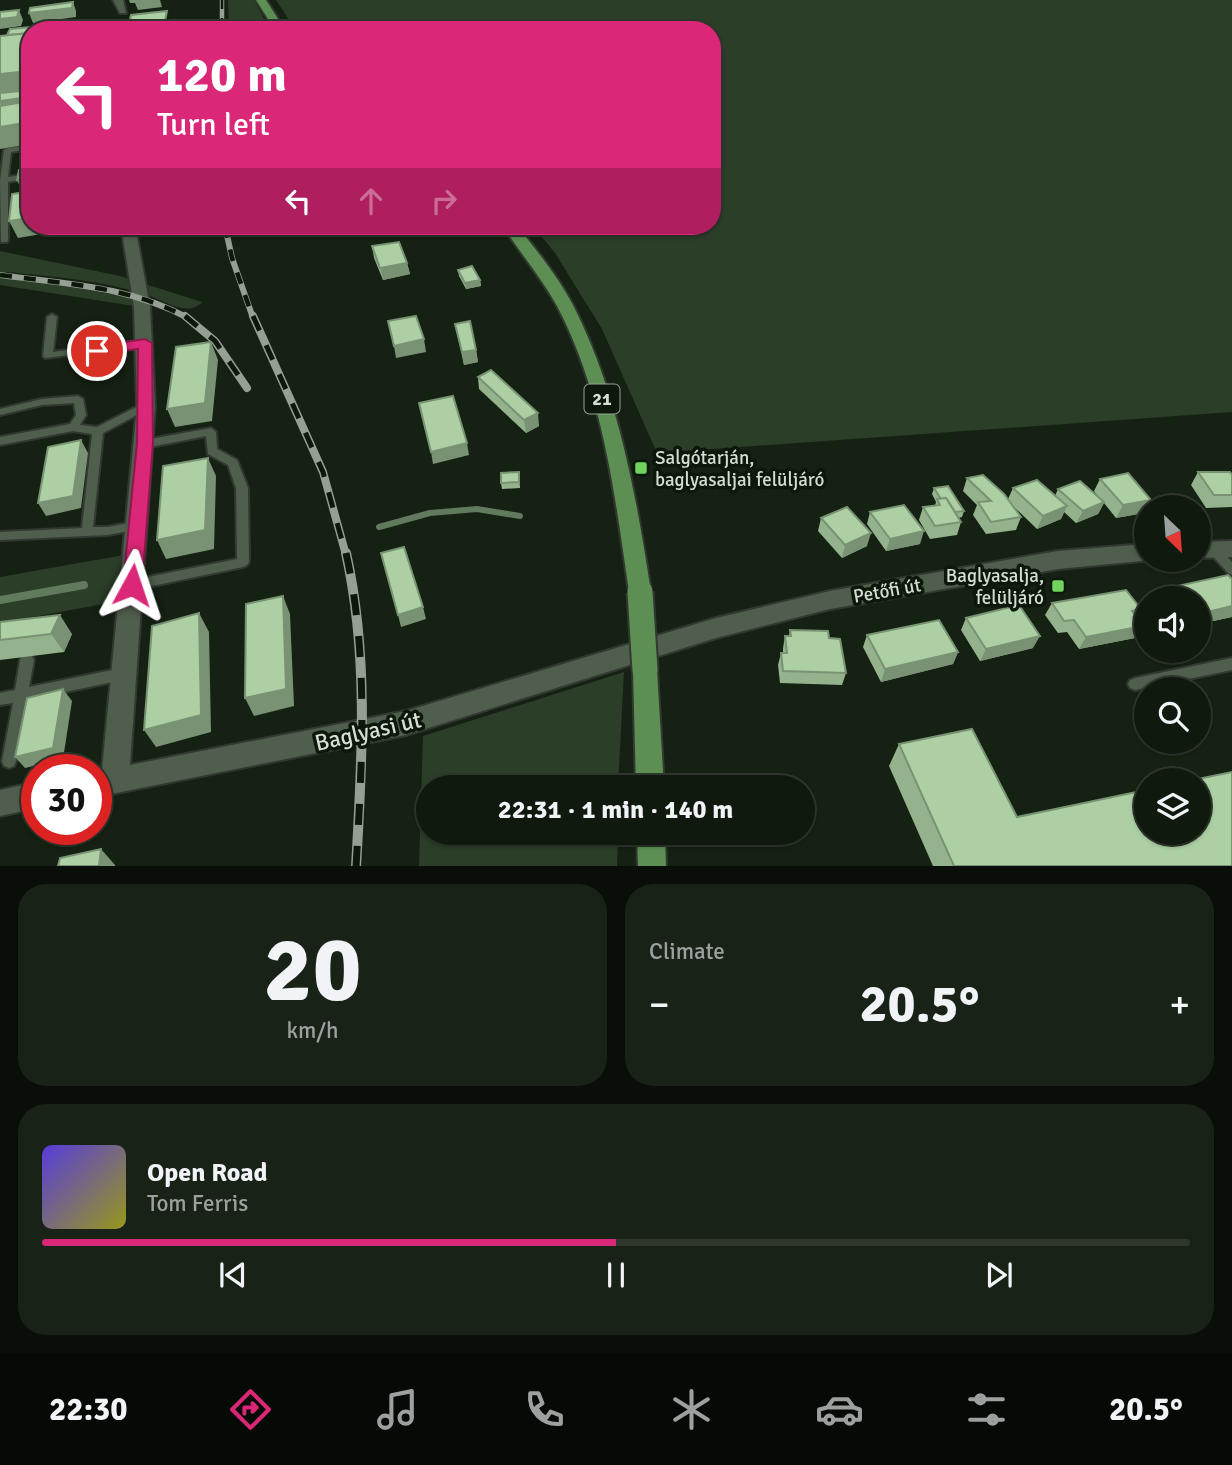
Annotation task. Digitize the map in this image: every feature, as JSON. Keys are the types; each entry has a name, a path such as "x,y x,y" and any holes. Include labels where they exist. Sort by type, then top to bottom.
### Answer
{"main road":[{"path":"261,0 274,21"},
{"name":"21","path":"516,235 555,291 591,367 614,441 640,592 639,661 649,775"},
{"path":"651,845 652,866"}],"street":[{"path":"118,0 123,11"},
{"path":"111,754 125,673 145,443 145,343 141,297 130,235"},
{"name":"Petőfi út","path":"639,661 716,628 842,598 1058,560 1134,554"},
{"name":"Baglyasi út","path":"112,781 406,723 639,661"},
{"path":"0,803 21,798"}],"lane":[{"path":"4,151 4,240"},
{"path":"4,180 21,177"},
{"path":"52,317 48,356 145,343"},
{"path":"0,412 43,402 78,399 81,415 73,427"},
{"path":"0,441 73,427 98,431 146,406"},
{"path":"87,532 98,431"},
{"path":"132,585 243,562 242,488 233,463 212,452 211,432 145,443"},
{"path":"0,537 87,532 138,525"},
{"path":"1215,549 1232,570"},
{"path":"9,761 27,660"},
{"path":"1169,677 1232,664"},
{"path":"0,699 125,673"}],"green space":[{"path":"228,0 254,0 265,21 229,21"},
{"path":"276,0 1232,0 1232,412 657,453 602,329 555,253 540,235 721,235 721,21 289,20"},
{"path":"0,251 120,276 202,302 190,308 183,308 147,295 95,282 7,272 0,277"},
{"path":"0,278 69,286 132,298 134,306 0,285"},
{"path":"135,553 131,599 0,623 0,577"},
{"path":"624,672 619,775 422,775 423,736"},
{"path":"420,845 618,845 617,866 419,866"}],"building":[{"path":"73,2 72,8 29,13 30,8"},
{"path":"19,10 17,17 0,19 0,12"},
{"path":"167,11 165,21 130,21 131,15"},
{"path":"21,28 21,34 7,35 10,29"},
{"path":"21,34 21,72 0,74 0,36"},
{"path":"21,91 21,98 0,101 0,93"},
{"path":"21,102 21,124 0,127 0,106"},
{"path":"21,192 21,219 9,221 12,194"},
{"path":"399,242 407,263 380,268 372,246"},
{"path":"472,266 480,280 465,283 458,270"},
{"path":"416,316 424,339 394,346 388,321"},
{"path":"470,321 476,350 462,352 455,324"},
{"path":"211,342 205,403 167,409 176,347"},
{"path":"491,370 538,413 524,420 478,377"},
{"path":"453,396 467,443 431,452 419,403"},
{"path":"81,440 73,496 38,503 48,447"},
{"path":"208,458 205,530 157,540 163,466"},
{"path":"519,472 519,482 501,483 501,473"},
{"path":"1198,472 1230,472 1232,495 1214,495"},
{"path":"1128,473 1147,495 1134,495 1134,503 1123,505 1100,479"},
{"path":"983,475 1004,494 1021,517 991,522 978,502 991,501 967,478"},
{"path":"1037,480 1067,506 1043,516 1013,488"},
{"path":"1080,481 1104,502 1083,511 1058,489"},
{"path":"948,486 964,511 955,512 946,498 941,499 934,488"},
{"path":"946,498 961,522 935,526 923,507 940,505 937,499"},
{"path":"904,505 924,531 890,539 870,512"},
{"path":"847,507 871,533 845,545 821,518"},
{"path":"404,547 423,607 398,615 381,553"},
{"path":"1228,575 1232,579 1232,606 1211,611 1211,586 1177,586"},
{"path":"1126,590 1134,600 1134,628 1086,637 1074,620 1064,621 1052,603"},
{"path":"283,596 286,689 245,698 246,604"},
{"path":"1019,605 1040,636 986,649 966,618"},
{"path":"199,613 201,715 144,730 152,626"},
{"path":"60,615 51,634 0,640 0,622"},
{"path":"939,620 958,652 885,669 867,635"},
{"path":"790,630 828,631 829,638 840,639 846,673 783,671 781,653 787,653 785,636 791,636"},
{"path":"63,689 53,748 15,757 27,698"},
{"path":"972,729 1017,817 1134,793 1134,845 1211,845 1211,776 1232,772 1232,866 954,866 899,744"},
{"path":"101,849 99,866 58,866 60,858"}],"waterway":[{"path":"379,527 430,513 477,509 520,516"},
{"path":"0,600 84,585"}],"railway":[{"path":"222,0 222,21"},
{"path":"227,235 253,318"},
{"path":"0,275 120,293 166,307 186,317"},
{"path":"253,316 323,472 346,555"},
{"path":"186,317 215,341 247,388"},
{"path":"346,553 361,670 362,749 356,866"}],"place":[{"name":"Salgótarján, baglyasaljai felüljáró","path":"641,468"},
{"name":"Baglyasalja, felüljáró","path":"1058,586"}],"route":[{"path":"97,351 145,343 145,443 132,585"}]}
